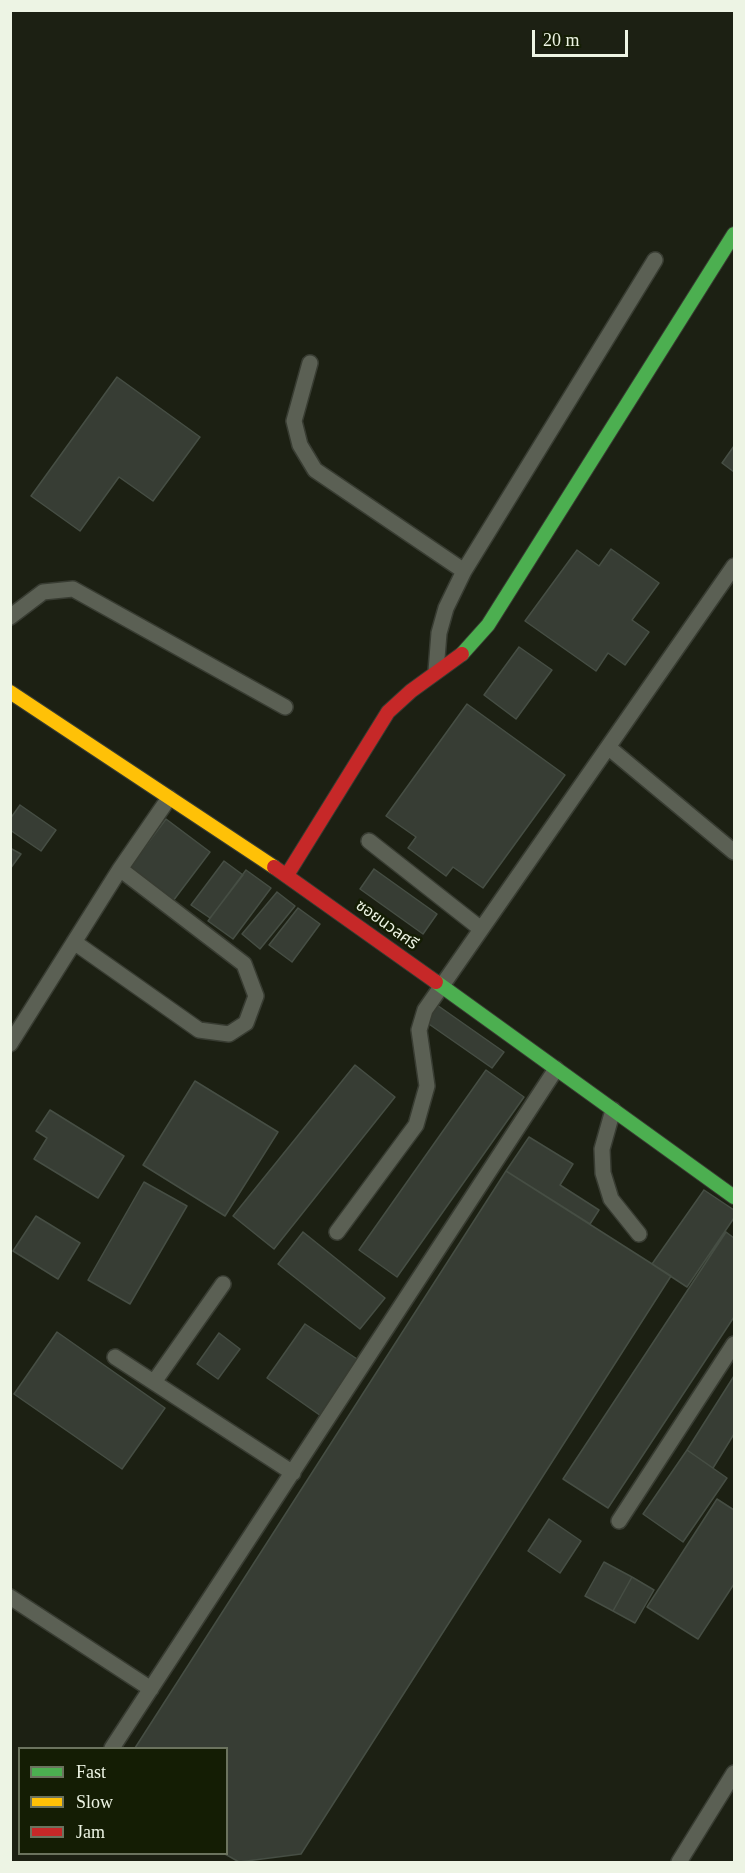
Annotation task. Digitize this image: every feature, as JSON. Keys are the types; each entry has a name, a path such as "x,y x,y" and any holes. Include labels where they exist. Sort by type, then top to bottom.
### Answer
{"street":[{"path":"287,875 388,712 436,671 464,652 488,626 735,234"},
{"name":"ซอยนวลศรี","path":"10,692 287,875 735,1197"}],"lane":[{"path":"436,671 441,625 446,608 464,571 655,260"},
{"path":"310,363 294,421 300,445 315,470 464,571"},
{"path":"337,1232 416,1125 427,1086 419,1030 425,1010 735,567"},
{"path":"10,617 43,592 73,589 285,707"},
{"path":"608,747 735,852"},
{"path":"10,1044 120,869 169,798"},
{"path":"369,842 481,929"},
{"path":"74,942 199,1030 229,1034 246,1023 256,996 244,964 120,869"},
{"path":"113,1747 556,1069"},
{"path":"613,1110 602,1149 603,1173 611,1199 639,1234"},
{"path":"154,1382 224,1284"},
{"path":"619,1521 735,1344"},
{"path":"116,1357 292,1473"},
{"path":"10,1597 151,1689"},
{"path":"679,1863 735,1773"}],"building":[{"path":"117,377 200,437 153,501 119,477 80,531 31,496"},
{"path":"734,446 734,472 722,463"},
{"path":"611,549 659,583 632,620 649,632 625,665 608,653 596,671 525,621 577,550 599,566"},
{"path":"519,647 552,670 516,719 484,695"},
{"path":"467,704 565,775 483,888 453,867 446,876 408,848 416,837 386,816"},
{"path":"20,805 56,830 41,851 10,830 10,819"},
{"path":"166,819 210,852 173,901 129,868"},
{"path":"10,848 21,854 10,869"},
{"path":"224,861 243,875 210,918 191,905"},
{"path":"374,869 437,914 423,934 360,889"},
{"path":"246,870 271,888 233,939 208,921"},
{"path":"277,892 295,906 260,949 242,934"},
{"path":"298,908 320,924 292,962 269,945"},
{"path":"437,1005 504,1052 492,1068 426,1022"},
{"path":"355,1065 395,1097 274,1249 233,1216"},
{"path":"486,1070 524,1097 397,1277 359,1250"},
{"path":"195,1081 278,1132 225,1216 143,1165"},
{"path":"50,1110 124,1156 98,1198 34,1159 47,1138 36,1131"},
{"path":"529,1137 573,1164 560,1185 599,1210 590,1224 506,1171"},
{"path":"506,1171 671,1276 301,1854 239,1862 227,1855 228,1747 136,1747"},
{"path":"144,1182 187,1206 130,1304 88,1280"},
{"path":"704,1190 734,1210 734,1218 687,1287 652,1264"},
{"path":"36,1216 80,1243 58,1279 13,1251"},
{"path":"303,1232 385,1298 360,1329 278,1264"},
{"path":"726,1232 734,1238 734,1317 608,1508 563,1479"},
{"path":"305,1324 360,1361 321,1416 267,1378"},
{"path":"57,1332 165,1408 122,1469 14,1394"},
{"path":"219,1333 240,1349 218,1379 197,1364"},
{"path":"734,1376 734,1434 713,1468 687,1450"},
{"path":"687,1450 727,1478 683,1542 643,1514"},
{"path":"717,1499 734,1510 734,1584 698,1639 647,1607"},
{"path":"549,1519 581,1541 560,1573 528,1551"},
{"path":"604,1562 632,1577 613,1611 585,1596"},
{"path":"632,1577 654,1590 635,1623 613,1611"}],"traffic: fast":[{"path":"462,654 488,625 734,234"},
{"path":"436,982 734,1197"}],"traffic: slow":[{"path":"10,692 274,867"}],"traffic: jam":[{"path":"287,875 388,712 411,691 462,654"},
{"path":"274,867 436,982"}]}
